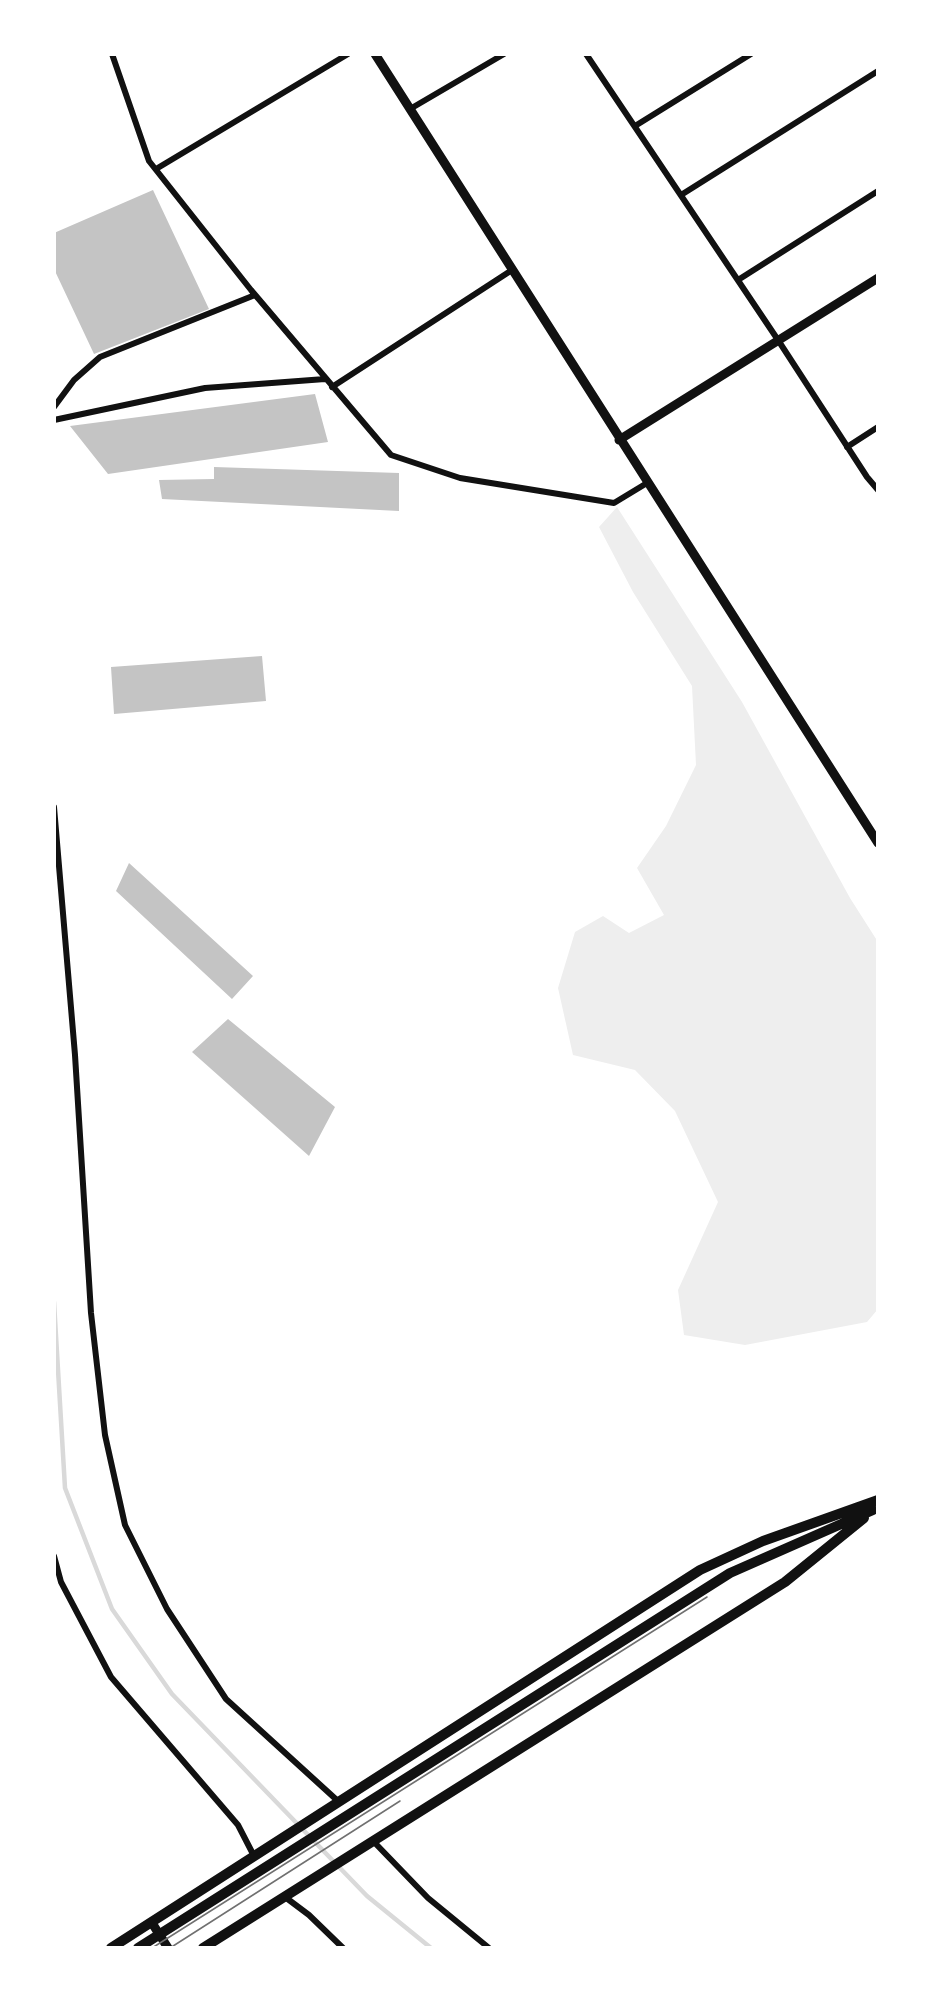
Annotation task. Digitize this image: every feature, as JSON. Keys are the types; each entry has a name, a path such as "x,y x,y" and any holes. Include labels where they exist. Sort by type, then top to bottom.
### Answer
{"main road":[{"path":"111,1948 700,1570 763,1541 876,1506"},
{"path":"138,1948 730,1573 876,1506"},
{"path":"203,1948 785,1582 876,1506"}],"street":[{"path":"112,54 149,160 255,295 391,455 460,478 614,503 647,483"},
{"path":"156,169 348,54"},
{"path":"375,54 878,843"},
{"path":"410,109 504,54"},
{"path":"586,54 847,447 878,490"},
{"path":"635,126 751,54"},
{"path":"681,195 878,71"},
{"path":"738,280 878,191"},
{"path":"332,387 512,270"},
{"path":"619,440 878,278"},
{"path":"54,407 74,380 100,357 255,295"},
{"path":"54,420 205,388 325,379"},
{"path":"847,447 878,427"},
{"path":"54,807 75,1055 91,1313 105,1435 125,1525 166,1609 225,1699 336,1804"},
{"path":"54,1556 62,1582 111,1677 238,1825 254,1856"},
{"path":"372,1842 428,1898 489,1948"},
{"path":"285,1897 309,1915 343,1948"},
{"path":"152,1923 168,1948"}],"shaded area":[{"path":"617,507 742,702 850,898 878,942 878,1309 867,1322 745,1345 684,1335 678,1290 718,1202 675,1111 635,1070 573,1055 558,988 575,932 603,916 629,933 664,915 637,868 666,826 696,765 692,686 633,592 599,527"}],"building":[{"path":"153,190 209,309 94,354 54,269 54,233"},
{"path":"315,394 328,442 108,474 70,426"},
{"path":"214,467 399,473 399,511 162,499 159,480 214,479"},
{"path":"262,656 266,701 114,714 111,667"},
{"path":"129,863 253,976 232,999 116,891"},
{"path":"228,1019 335,1107 309,1156 192,1052"}],"waterway":[{"path":"54,1302 65,1488 112,1609 172,1694 367,1896 431,1948"}],"tram line":[{"path":"152,1948 707,1597"},
{"path":"170,1948 400,1801"}]}
